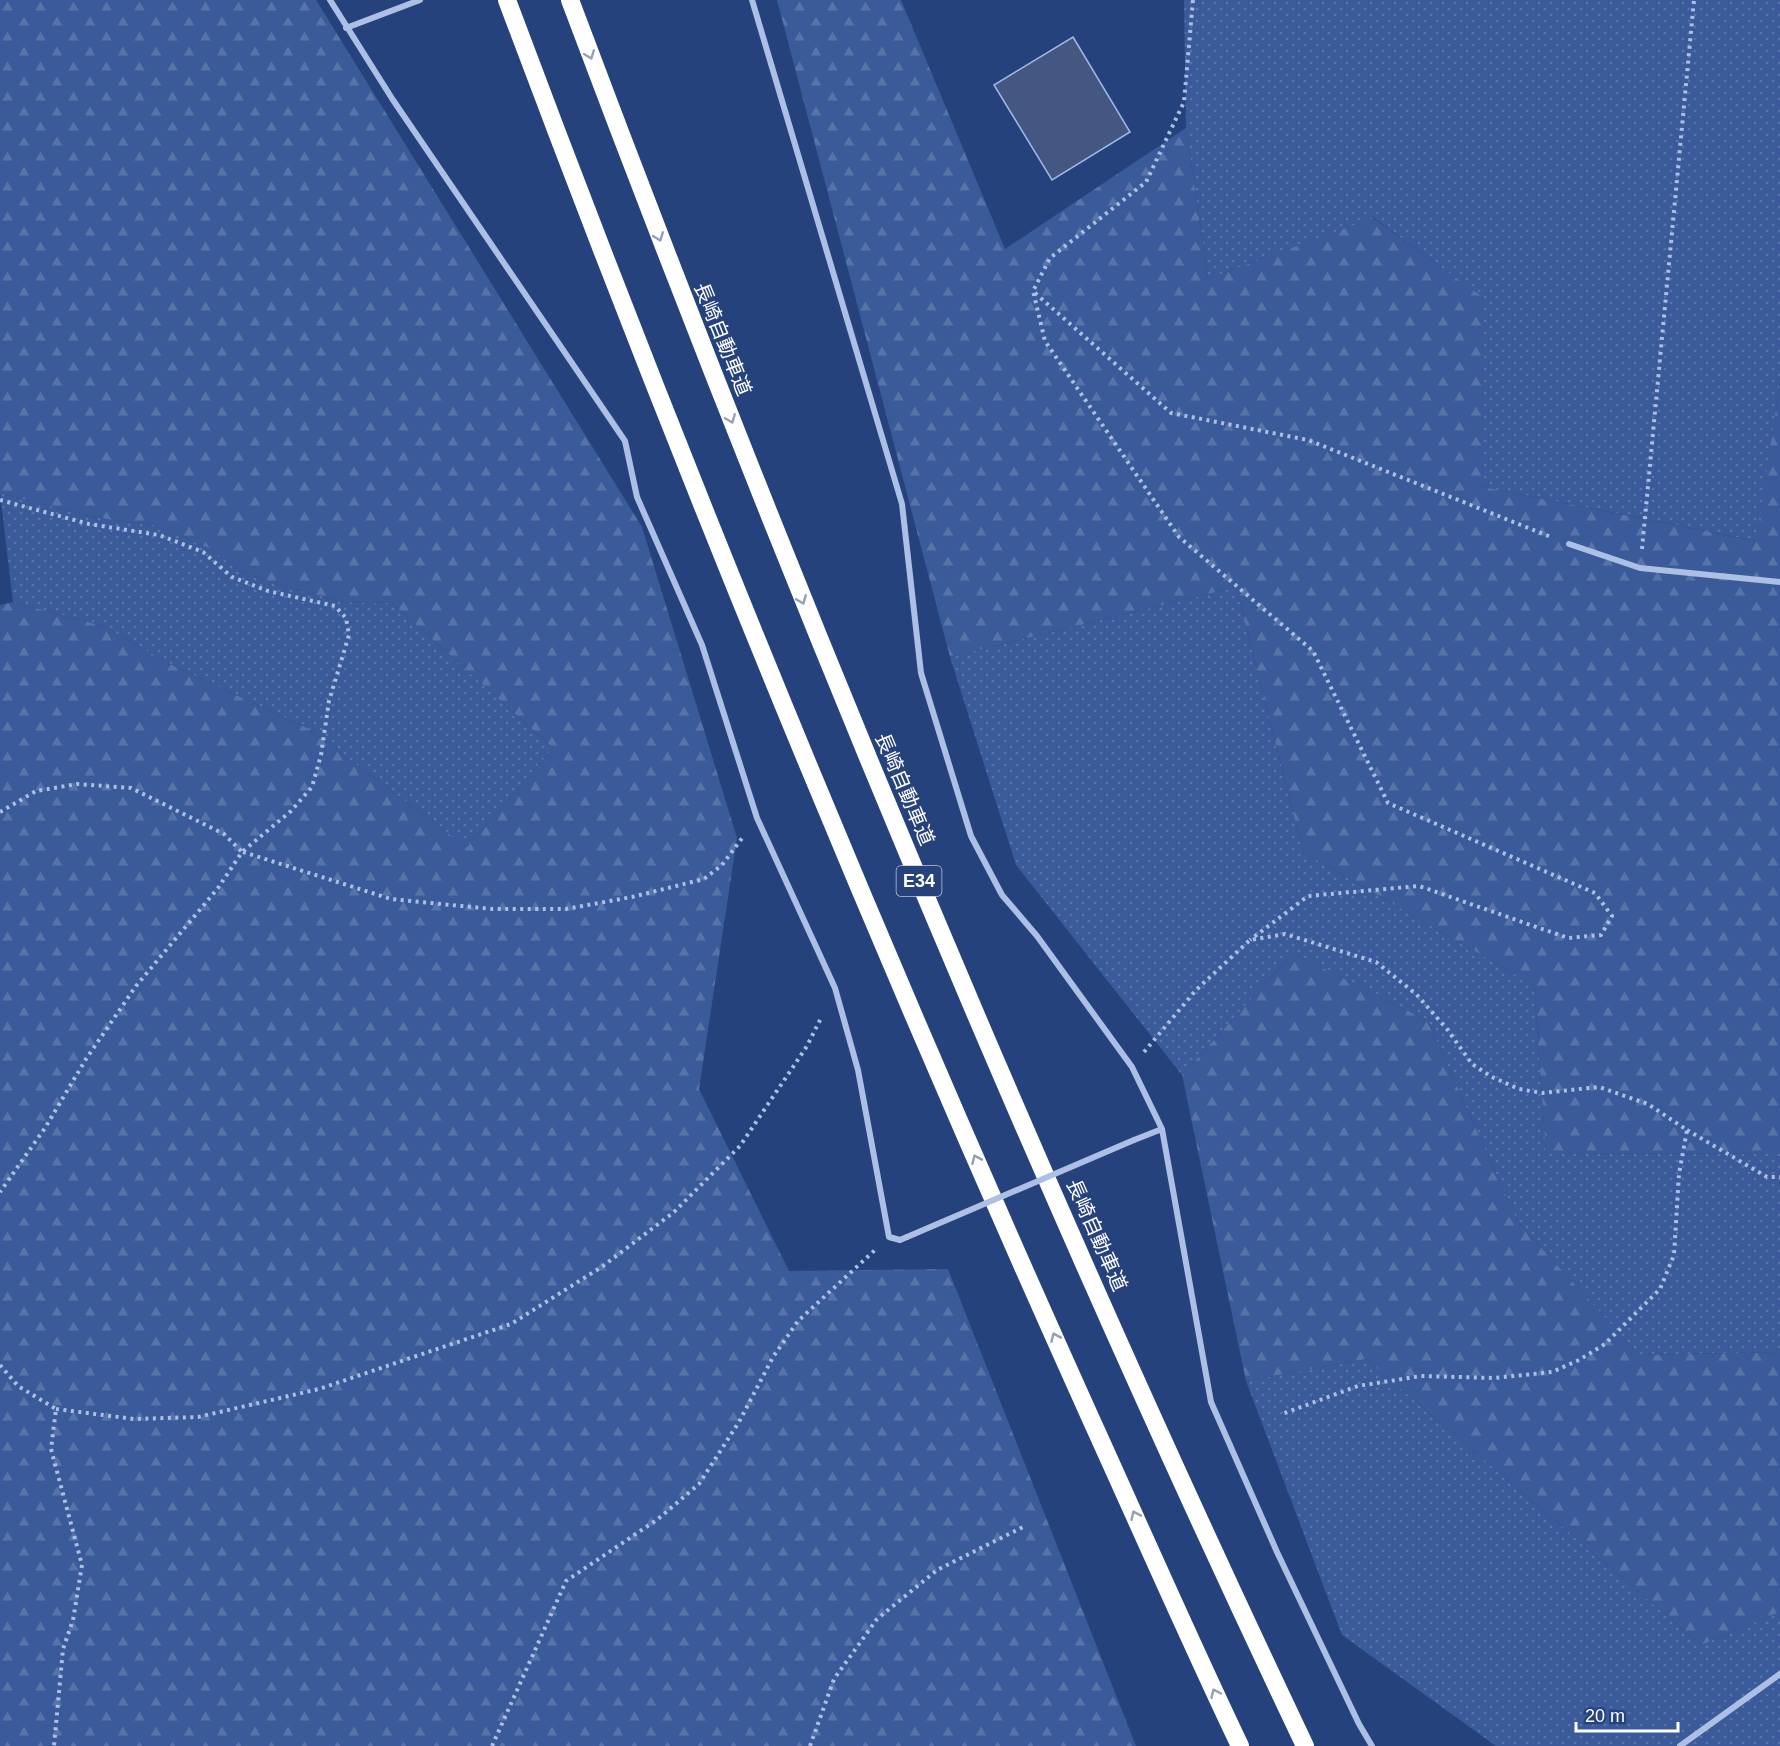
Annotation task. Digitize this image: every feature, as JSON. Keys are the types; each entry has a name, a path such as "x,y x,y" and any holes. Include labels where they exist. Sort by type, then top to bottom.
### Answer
{"highway":[{"path":"507,0 601,253 760,653 843,852 1017,1254 1240,1746"},
{"name":"長崎自動車道","path":"570,0 656,230 814,631 948,950 1079,1252 1305,1746"}],"street":[{"path":"330,0 346,28 625,441 637,497 702,645 757,818 835,988 858,1070 889,1237 900,1240 1162,1129"},
{"path":"346,28 420,0"},
{"path":"752,0 902,504 921,673 970,836 1002,895 1037,936 1132,1067 1162,1129 1211,1402 1277,1552 1359,1724 1372,1746"},
{"path":"1569,544 1640,568 1780,582"},
{"path":"1680,1746 1780,1674"}],"path":[{"path":"1132,1067 1196,990 1250,940 1308,896 1419,886 1568,938 1601,935 1612,916 1595,893 1388,803 1313,651 1179,537 1045,341 1033,291 1050,258 1146,182 1184,102 1193,0"},
{"path":"1640,568 1694,0"},
{"path":"1033,291 1171,413 1308,440 1569,544"},
{"path":"0,500 89,524 159,535 203,552 232,577 268,591 335,606 346,618 349,635 329,701 321,755 312,787 291,811 242,852 218,888 136,986 86,1059 45,1128 0,1191"},
{"path":"0,812 36,791 77,784 131,788 224,834 242,852 391,898 492,909 566,909 632,897 704,879 722,865 757,818"},
{"path":"1250,940 1286,934 1376,962 1416,994 1447,1029 1472,1064 1492,1077 1520,1089 1542,1093 1599,1087 1648,1104 1767,1177 1780,1177"},
{"path":"0,1365 18,1386 56,1409 134,1419 198,1417 319,1389 512,1324 603,1266 674,1212 740,1146 807,1046 835,988"},
{"path":"1282,1414 1358,1386 1421,1376 1495,1378 1552,1372 1579,1360 1605,1344 1660,1289 1674,1256 1679,1174 1687,1130"},
{"path":"492,1746 566,1581 658,1519 699,1484 739,1422 773,1357 798,1321 889,1237"},
{"path":"54,1746 63,1649 73,1620 82,1565 51,1449 56,1409"},
{"path":"810,1746 834,1679 877,1620 937,1570 1023,1527"}],"green space":[{"path":"0,0 316,0 642,527 737,838 699,1089 789,1271 948,1269 1136,1746 0,1746 0,605 13,602 103,626 174,666 307,728 467,847 553,748 392,603 344,602 279,585 240,571 211,549 153,525 92,517 0,493"},
{"path":"777,0 901,0 1005,249 1186,128 1208,279 1373,218 1484,298 1483,487 1756,541 1780,382 1780,1154 1546,1153 1534,985 1303,852 1236,587 950,657"},
{"path":"1184,0 1780,0 1780,382 1757,541 1483,487 1483,298 1374,218 1208,279 1186,128"},
{"path":"0,493 92,517 153,525 211,549 240,571 279,585 344,602 392,603 553,748 467,847 307,728 174,666 103,626 13,602"},
{"path":"1236,587 1303,852 1534,985 1546,1153 1780,1154 1780,1352 1639,1355 1517,1221 1428,1021 1293,953 1182,1075 1016,865 950,657"},
{"path":"1293,953 1428,1021 1517,1221 1639,1355 1780,1352 1780,1612 1701,1645 1366,1359 1246,1381 1182,1075"},
{"path":"1366,1359 1701,1645 1780,1612 1780,1746 1496,1746 1342,1635 1246,1381"}],"shaded area":[{"path":"1073,37 1130,132 1052,180 994,85"}]}
